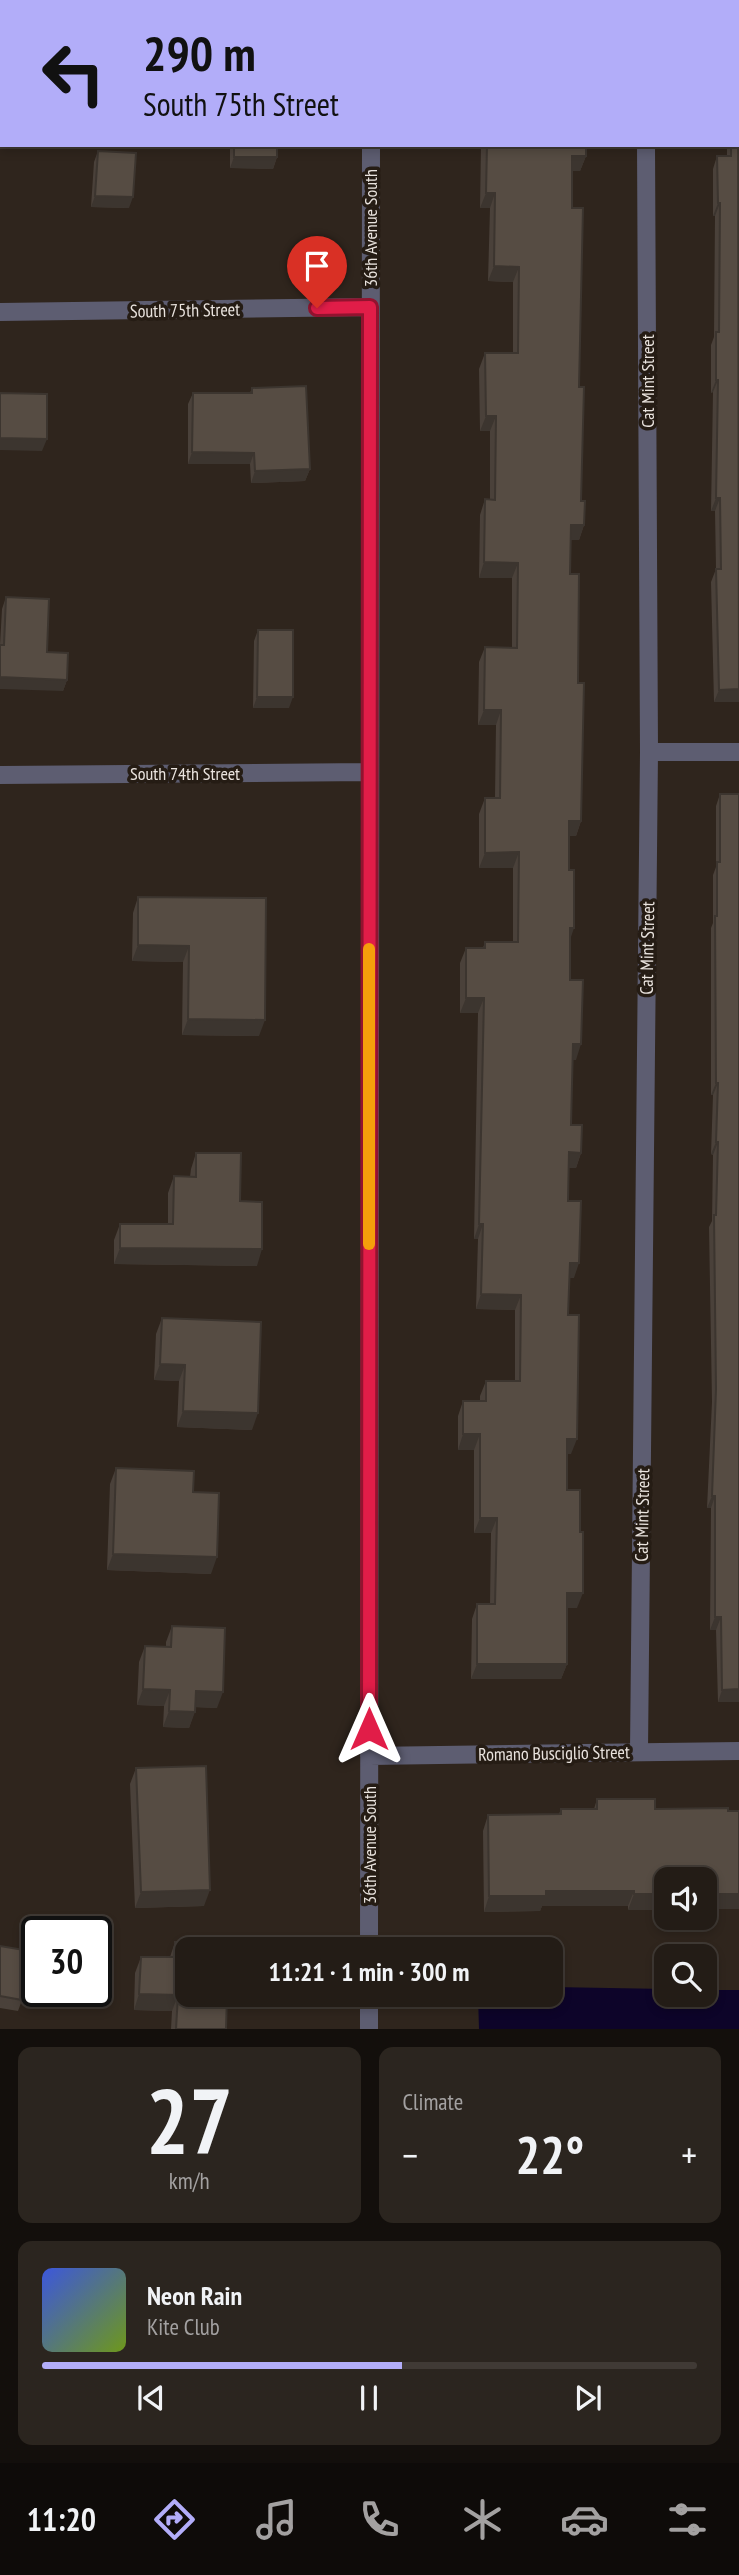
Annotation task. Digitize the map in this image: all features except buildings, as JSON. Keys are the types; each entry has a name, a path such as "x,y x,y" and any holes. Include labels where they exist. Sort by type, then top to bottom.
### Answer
{"street":[{"name":"36th Avenue South","path":"369,1937 371,147"},
{"name":"Cat Mint Street","path":"639,1751 649,752 646,147"},
{"name":"South 75th Street","path":"0,312 370,307"},
{"path":"649,752 739,752"},
{"name":"South 74th Street","path":"0,775 369,772"},
{"name":"Romano Busciglio Street","path":"369,1756 739,1751"},
{"path":"369,2007 369,2029"}],"shaded area":[{"path":"563,1987 654,1989 654,2007 717,2007 717,1990 739,1990 739,2029 479,2029 478,2007 563,2007"}],"slow traffic":[{"path":"369,949 369,1244"}],"route":[{"path":"317,308 370,307 369,1729"}]}
